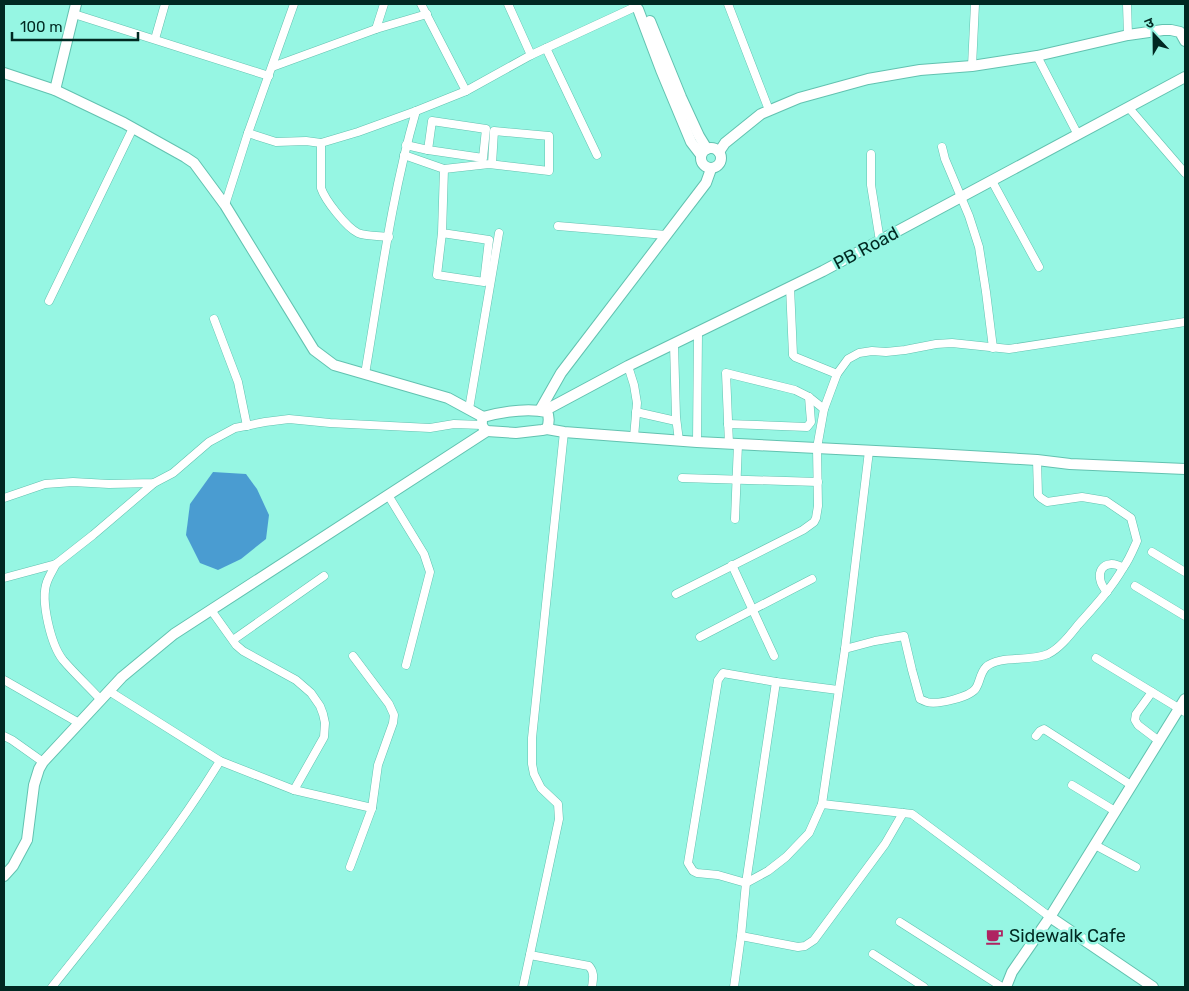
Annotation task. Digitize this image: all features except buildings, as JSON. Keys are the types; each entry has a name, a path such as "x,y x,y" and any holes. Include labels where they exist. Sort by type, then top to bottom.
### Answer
{"street":[{"path":"155,39 165,4"},
{"path":"226,205 248,133 294,4"},
{"path":"376,29 384,4"},
{"path":"421,4 466,91"},
{"path":"508,4 531,55"},
{"path":"728,4 769,110"},
{"path":"972,66 975,4"},
{"path":"1126,4 1128,34"},
{"path":"248,133 276,142 306,141 322,143 358,132 466,91 531,55 639,6 661,70 691,142 704,152"},
{"path":"55,90 75,9 155,39 269,76"},
{"path":"272,67 376,29 427,14"},
{"path":"719,152 725,143 761,114 769,110 799,98 868,79 920,70 972,66 1037,56 1128,34 1171,30 1180,32 1185,41"},
{"path":"546,48 597,155"},
{"path":"1037,56 1078,135"},
{"path":"4,73 55,90 133,128 185,156 194,163 226,205 314,350 334,366 448,398 469,409 484,424"},
{"name":"PB Road","path":"542,411 628,366 790,288 1185,77"},
{"path":"1129,108 1185,173"},
{"path":"365,374 404,155 416,111"},
{"path":"406,145 428,150 483,158 486,129 432,121 428,150"},
{"path":"49,301 133,128"},
{"path":"404,155 444,168 492,164 548,171 549,136 494,131 492,164"},
{"path":"322,143 321,188 330,204 349,227 359,234 389,237"},
{"path":"942,147 945,160 969,216 979,247 993,348"},
{"path":"714,148 719,152 721,161 717,167 711,169 702,164 700,158 704,152 714,148"},
{"path":"871,154 871,185 880,241"},
{"path":"442,232 489,240 484,282 437,275 442,232 444,168"},
{"path":"542,411 561,373 706,184 711,169"},
{"path":"992,181 1039,267"},
{"path":"558,226 666,235"},
{"path":"469,409 499,233"},
{"path":"790,288 793,355 837,374"},
{"path":"214,319 238,382 248,426"},
{"path":"676,594 803,530 814,522 818,506 817,448 824,409 837,374 848,358 859,353 872,351 906,350 952,343 1008,349 1185,322"},
{"path":"697,442 698,332"},
{"path":"674,344 676,421 679,441"},
{"path":"628,366 637,403 634,437"},
{"path":"736,519 737,479 734,444 728,424 726,373 794,390 809,397 824,409"},
{"path":"728,424 807,427 811,422 809,397"},
{"path":"4,876 13,866 27,840 34,785 39,768 43,762 122,677 174,634 388,495 484,424 508,412 542,411 547,412 549,416 547,428"},
{"path":"636,412 676,421"},
{"path":"4,578 56,564 154,483 173,473 209,442 235,428 289,419 430,428 454,424 484,424 516,432 547,428 564,432 679,441 1037,460 1070,464 1185,468"},
{"path":"523,987 559,819 558,804 541,788 532,764 532,738 564,432"},
{"path":"838,690 723,673 718,680 688,863 693,872 718,875 746,883 768,871 792,851 809,833 822,804 845,649 869,451"},
{"path":"845,649 904,636 920,699 928,702 938,702 971,693 977,688 980,677 986,667 1001,660 1034,658 1050,653 1064,641 1107,592 1138,541 1131,518 1106,500 1082,497 1047,502 1041,498 1038,495 1037,460"},
{"path":"682,478 818,482"},
{"path":"4,498 45,484 73,482 109,484 154,483"},
{"path":"388,495 424,554 430,572 406,664"},
{"path":"1152,552 1185,572"},
{"path":"56,564 47,582 44,597 55,646 62,659 101,700"},
{"path":"1107,592 1099,579 1103,567 1108,564 1118,564 1123,568"},
{"path":"732,566 774,656"},
{"path":"233,640 324,576"},
{"path":"700,637 812,579"},
{"path":"1135,586 1185,616"},
{"path":"211,610 243,652 296,680 311,693 320,706 325,723 324,737 294,790"},
{"path":"350,867 372,808 378,765 394,715 389,704 354,656"},
{"path":"1096,658 1182,710"},
{"path":"4,680 78,723"},
{"path":"734,987 746,883 776,682"},
{"path":"109,691 220,761 294,790 372,808"},
{"path":"1152,692 1136,714 1135,720 1138,725 1159,741"},
{"path":"900,922 1004,987 1012,972 1050,917 1159,741 1182,710 1185,699"},
{"path":"1036,736 1040,730 1044,729 1132,785"},
{"path":"4,736 43,762"},
{"path":"52,987 148,867 199,796 220,761"},
{"path":"1072,785 1115,811"},
{"path":"822,804 912,814 1140,984 1153,987"},
{"path":"741,936 798,947 805,946 814,940 885,844 903,813"},
{"path":"1094,845 1136,867"},
{"path":"873,954 924,987"},
{"path":"530,955 589,966 594,974 592,987"}],"water":[{"path":"213,472 246,474 257,489 269,515 266,539 241,559 218,570 200,563 186,535 190,504"}],"place":[{"name":"Sidewalk Cafe","path":"995,936"}]}
